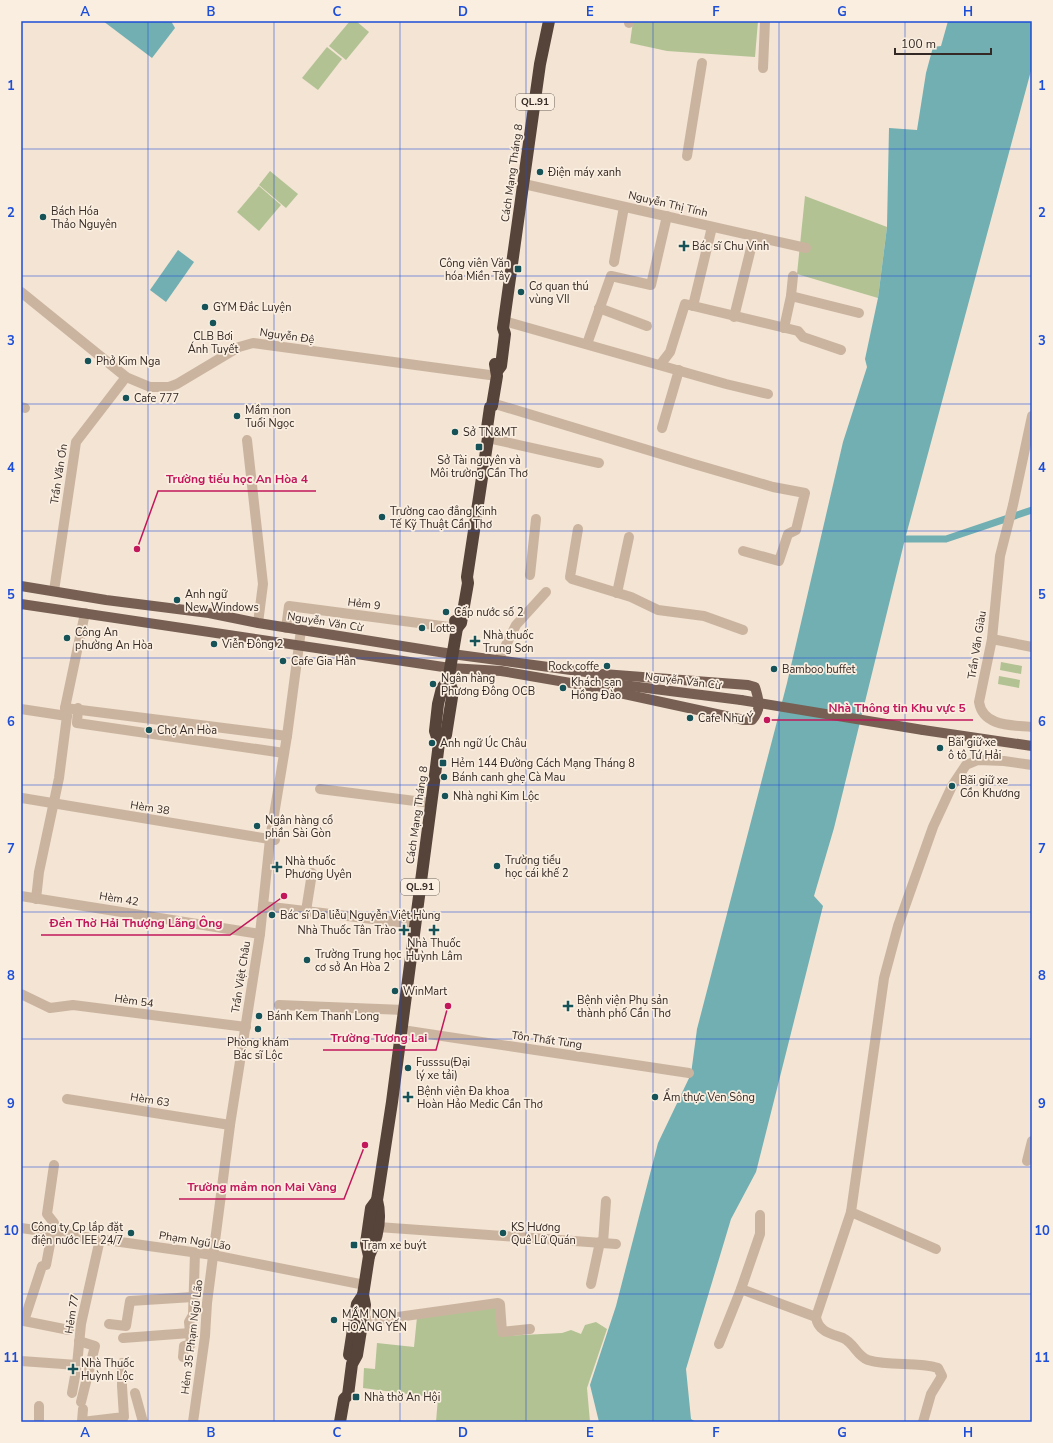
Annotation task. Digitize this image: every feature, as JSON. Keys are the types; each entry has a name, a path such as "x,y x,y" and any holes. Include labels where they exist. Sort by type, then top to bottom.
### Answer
{"highway":[{"name":"Cách Mạng Tháng 8","path":"348,1422 351,1401 348,1395 352,1364 357,1355 365,1305 364,1290 369,1256 374,1245 378,1227 380,1211 377,1200 402,1030 439,743 435,731 438,704 442,688 448,681 457,628 455,622 462,582 467,577 488,434 487,428 489,414 492,405 497,373 495,365 499,333 503,324 540,64 549,21"},
{"name":"Cách Mạng Tháng 8","path":"369,1256 366,1243 371,1208 377,1200"},
{"name":"Cách Mạng Tháng 8","path":"352,1364 349,1355 353,1326 357,1304 364,1290"},
{"name":"Cách Mạng Tháng 8","path":"340,1422 344,1399 348,1395"}],"main road":[{"name":"Nguyễn Văn Cừ","path":"21,586 106,600 208,613 286,628 452,654 499,659 592,673 623,685"},
{"name":"Nguyễn Văn Cừ","path":"21,604 300,644 450,668 501,671 594,687 623,685 741,700 923,730 1032,746"},
{"path":"592,673 748,685 755,687 759,700 758,712 752,720 744,720 594,687"}],"street":[{"path":"762,68 766,21"},
{"path":"687,156 702,63"},
{"name":"Nguyễn Thị Tính","path":"524,184 806,248"},
{"path":"614,262 624,206"},
{"path":"587,344 611,276 651,286 667,216"},
{"path":"693,306 712,226"},
{"path":"734,317 754,236"},
{"path":"784,328 791,296 793,276"},
{"name":"Nguyễn Đệ","path":"21,292 126,377 150,387 169,387 178,384 239,347 253,343 497,373"},
{"path":"791,296 859,313"},
{"path":"660,365 670,352 685,304 800,332 803,337 841,350"},
{"path":"599,308 647,326"},
{"path":"503,324 587,344 768,394"},
{"path":"662,428 679,370"},
{"name":"Trần Văn Ơn","path":"54,591 76,442 126,377"},
{"path":"492,405 773,487 805,493 796,530 788,534 779,561 743,550"},
{"name":"Trần Văn Giàu","path":"1032,416 1013,505 1000,556 992,639 978,702 980,710 984,715 995,722 1032,727"},
{"path":"488,434 599,462"},
{"path":"247,440 263,584 258,623"},
{"path":"530,575 536,519"},
{"path":"578,529 570,577 575,581 617,593 658,610 704,616 743,630"},
{"path":"617,593 629,537"},
{"path":"499,659 516,625 546,592"},
{"name":"Hẻm 9","path":"286,628 290,606 457,628"},
{"path":"36,899 53,804 66,712 84,613"},
{"name":"Trần Việt Châu","path":"214,1255 230,1125 260,934 301,630"},
{"path":"992,639 1032,647"},
{"path":"78,708 78,723 284,753"},
{"path":"21,709 66,712 78,708 287,736"},
{"path":"923,1422 931,1394 942,1376 938,1368 879,1362 867,1359 860,1355 848,1341 819,1327 816,1317 851,1212 884,978 898,926 933,828 952,786 966,765 978,760 1004,761 1032,765"},
{"path":"320,789 431,803"},
{"name":"Hèm 38","path":"22,798 273,840"},
{"path":"306,911 312,873"},
{"name":"Hèm 42","path":"21,896 260,934"},
{"path":"263,906 415,924"},
{"name":"Hèm 54","path":"21,994 50,1008 73,1005 246,1027"},
{"path":"279,1005 404,1010"},
{"name":"Tôn Thất Tùng","path":"402,1030 689,1073"},
{"name":"Hèm 63","path":"67,1099 230,1125"},
{"path":"1027,1161 1032,1140"},
{"path":"54,1165 47,1214 54,1223 46,1265 42,1266 24,1321 69,1330"},
{"path":"591,1284 602,1242 606,1201"},
{"path":"851,1212 936,1249"},
{"path":"719,1344 741,1289 760,1234 760,1215"},
{"path":"378,1227 616,1244"},
{"name":"Phạm Ngũ Lão","path":"21,1228 214,1255 364,1290"},
{"name":"Hẻm 77","path":"72,1393 85,1304 100,1239"},
{"path":"182,1357 184,1346 191,1344 188,1322 193,1315 195,1253"},
{"name":"Hẻm 35 Phạm Ngũ Lão","path":"193,1422 214,1255"},
{"path":"741,1289 816,1317"},
{"path":"109,1324 126,1326 130,1301 193,1297"},
{"path":"362,1322 498,1303 502,1332 530,1329"},
{"path":"123,1338 190,1333"},
{"path":"80,1341 95,1346 82,1406 82,1422 124,1417 122,1362"},
{"path":"21,1361 77,1365"},
{"path":"135,1393 143,1422"},
{"path":"39,1406 39,1422"}],"green space":[{"path":"350,21 356,21 369,32 346,60 329,46"},
{"path":"633,21 758,21 755,57 667,51 630,43"},
{"path":"327,47 342,59 318,90 302,78"},
{"path":"270,171 298,194 286,208 259,185"},
{"path":"259,186 281,205 259,231 237,212"},
{"path":"805,196 887,227 878,298 797,274"},
{"path":"1001,662 1022,666 1021,674 1000,670"},
{"path":"999,676 1020,680 1019,688 998,684"},
{"path":"497,1306 501,1336 562,1333 571,1330 581,1334 585,1325 596,1322 607,1329 587,1388 590,1422 436,1422 438,1398 363,1388 364,1368 375,1369 377,1343 414,1347 417,1317"}],"water":[{"path":"103,21 171,21 175,28 152,58"},
{"path":"948,21 1032,21 1032,67 905,539 834,828 814,896 823,906 756,1172 731,1219 686,1369 691,1419 696,1422 599,1422 590,1385 616,1306 658,1143 691,1074 697,1029 787,683 843,442 867,367 865,359 878,298 887,227 889,128 917,130 926,73 933,47 941,46"},
{"path":"178,250 194,262 166,302 150,290"}],"waterway":[{"path":"905,539 946,539 1032,510"}],"place":[{"name":"Điện máy xanh","path":"540,172"},
{"name":"Bách Hóa Thảo Nguyên","path":"43,217"},
{"name":"Bác sĩ Chu Vinh","path":"684,246"},
{"name":"Công viên Văn hóa Miền Tây","path":"518,269"},
{"name":"Cơ quan thú vùng VII","path":"521,292"},
{"name":"GYM Đắc Luyện","path":"205,307"},
{"name":"CLB Bơi Ánh Tuyết","path":"213,323"},
{"name":"Phở Kim Nga","path":"88,361"},
{"name":"Cafe 777","path":"126,398"},
{"name":"Mầm non Tuổi Ngọc","path":"237,416"},
{"name":"Sở TN&MT","path":"455,432"},
{"name":"Sở Tài nguyên và Môi trường Cần Thơ","path":"479,447"},
{"name":"Trường cao đẳng Kinh Tế Kỹ Thuật Cần Thơ","path":"382,517"},
{"name":"Trường tiểu học An Hòa 4","path":"137,549"},
{"name":"Anh ngữ New Windows","path":"177,600"},
{"name":"Cấp nước số 2","path":"446,612"},
{"name":"Lotte","path":"422,628"},
{"name":"Công An phường An Hòa","path":"67,638"},
{"name":"Nhà thuốc Trung Sơn","path":"475,641"},
{"name":"Viễn Đông 2","path":"214,644"},
{"name":"Cafe Gia Hân","path":"283,661"},
{"name":"Rock coffe","path":"607,666"},
{"name":"Bamboo buffet","path":"774,669"},
{"name":"Ngân hàng Phương Đông OCB","path":"433,684"},
{"name":"Khách sạn Hồng Đào","path":"563,688"},
{"name":"Cafe Như Ý","path":"690,718"},
{"name":"Nhà Thông tin Khu vực 5","path":"767,720"},
{"name":"Chợ An Hòa","path":"149,730"},
{"name":"Anh ngữ Úc Châu","path":"432,743"},
{"name":"Bãi giữ xe ô tô Tứ Hải","path":"940,748"},
{"name":"Hẻm 144 Đường Cách Mạng Tháng 8","path":"443,763"},
{"name":"Bánh canh ghẹ Cà Mau","path":"444,777"},
{"name":"Bãi giữ xe Cồn Khương","path":"952,786"},
{"name":"Nhà nghỉ Kim Lộc","path":"445,796"},
{"name":"Ngân hàng cổ phần Sài Gòn","path":"257,826"},
{"name":"Trường tiểu học cái khế 2","path":"497,866"},
{"name":"Nhà thuốc Phương Uyên","path":"277,867"},
{"name":"Đền Thờ Hải Thượng Lãng Ông","path":"284,896"},
{"name":"Bác sĩ Da liễu Nguyễn Việt Hùng","path":"272,915"},
{"name":"Nhà Thuốc Tân Trào","path":"404,930"},
{"name":"Nhà Thuốc Huỳnh Lâm","path":"434,930"},
{"name":"Trường Trung học cơ sở An Hòa 2","path":"307,960"},
{"name":"WinMart","path":"395,991"},
{"name":"Trường Tương Lai","path":"448,1006"},
{"name":"Bệnh viện Phụ sản thành phố Cần Thơ","path":"568,1006"},
{"name":"Bánh Kem Thanh Long","path":"259,1016"},
{"name":"Phòng khám Bác sĩ Lộc","path":"258,1029"},
{"name":"Fusssu(Đại lý xe tải)","path":"408,1068"},
{"name":"Bệnh viện Đa khoa Hoàn Hảo Medic Cần Thơ","path":"408,1097"},
{"name":"Ẩm thực Ven Sông","path":"655,1097"},
{"name":"Trường mầm non Mai Vàng","path":"365,1145"},
{"name":"Công ty Cp lắp đặt điện nước IEE 24/7","path":"131,1233"},
{"name":"KS Hương Quê Lữ Quán","path":"503,1233"},
{"name":"Trạm xe buýt","path":"354,1245"},
{"name":"MẦM NON HOÀNG YẾN","path":"334,1320"},
{"name":"Nhà Thuốc Huỳnh Lộc","path":"73,1369"},
{"name":"Nhà thờ An Hội","path":"356,1397"}]}
